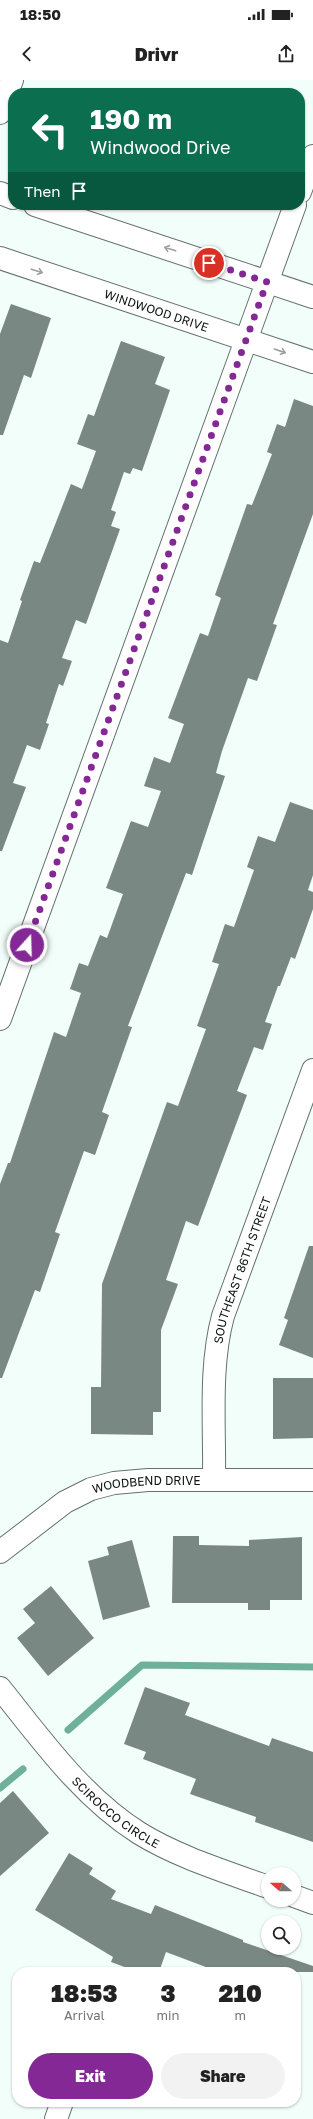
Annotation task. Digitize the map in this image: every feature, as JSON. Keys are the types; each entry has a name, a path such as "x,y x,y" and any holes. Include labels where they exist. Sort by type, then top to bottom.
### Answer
{"street":[{"path":"0,113 8,91"},
{"path":"305,178 313,156"},
{"path":"50,210 313,297"},
{"path":"0,1019 293,210"},
{"name":"WINDWOOD DRIVE","path":"0,258 313,362"},
{"name":"SOUTHEAST 86TH STREET","path":"214,1480 214,1375 217,1337 223,1316 313,1070"},
{"name":"WOODBEND DRIVE","path":"0,1552 66,1502 91,1489 114,1483 148,1480 313,1480"},
{"name":"SCIROCCO CIRCLE","path":"0,1688 61,1763 120,1819 139,1833 168,1848 261,1884"},
{"path":"301,1899 313,1903"},
{"path":"56,2119 60,2107"}],"building":[{"path":"11,304 51,318 31,378 24,375 3,435 0,435 0,334"},
{"path":"121,341 165,357 155,384 170,390 142,471 133,468 130,474 124,472 111,510 116,512 111,526 120,529 86,624 76,620 62,658 72,661 63,686 59,684 46,723 49,724 40,750 27,745 13,783 26,787 2,851 0,851 0,640 8,643 22,601 20,600 34,561 40,563 71,484 82,489 96,451 77,444 88,414 94,416"},
{"path":"294,399 313,406 313,514 273,624 277,625 257,681 248,678 222,751 216,773 225,776 192,875 186,873 128,1026 132,1027 102,1112 109,1115 95,1155 84,1151 55,1232 60,1234 40,1292 35,1290 2,1378 0,1378 0,1184 8,1163 10,1163 54,1032 66,1037 81,993 70,989 79,963 88,966 100,935 107,938 123,894 106,888 131,821 148,827 161,791 144,786 154,757 170,763 184,724 168,718 200,633 208,636 221,598 215,595 247,504 252,505 272,454 267,452 277,424 285,427"},
{"path":"290,802 313,810 313,875 308,890 313,892 313,909 295,959 291,957 280,986 278,986 265,1022 272,1024 263,1050 254,1047 237,1091 247,1095 198,1226 186,1221 166,1280 178,1284 161,1330 161,1412 153,1412 153,1435 91,1434 91,1387 101,1387 102,1284 167,1102 178,1106 206,1029 197,1026 219,964 212,962 225,924 234,927 254,870 247,867 258,836 275,842"},
{"path":"309,1246 313,1246 313,1358 279,1345 288,1320 284,1318"},
{"path":"273,1378 313,1378 313,1438 273,1439"},
{"path":"173,1536 199,1536 199,1545 249,1546 249,1540 302,1537 302,1600 270,1600 270,1610 248,1610 248,1603 172,1603"},
{"path":"132,1540 150,1607 103,1620 88,1561 109,1555 107,1547"},
{"path":"51,1586 94,1638 48,1676 17,1638 35,1623 23,1609"},
{"path":"145,1687 190,1703 185,1715 269,1746 272,1738 313,1752 313,1842 255,1822 256,1817 190,1794 196,1779 143,1759 146,1752 124,1744"},
{"path":"13,1791 49,1833 0,1876 0,1803"},
{"path":"69,1853 93,1868 89,1874 116,1891 111,1899 151,1914 155,1905 261,1948 261,1955 281,1955 313,1966 313,1972 301,1972 301,1967 206,1967 166,1952 161,1967 124,1967 111,1962 113,1957 35,1910"}],"waterway":[{"path":"68,1730 142,1665 313,1667"},
{"path":"0,1788 23,1769"}],"route":[{"path":"27,945 242,355 267,282 209,263"}]}
